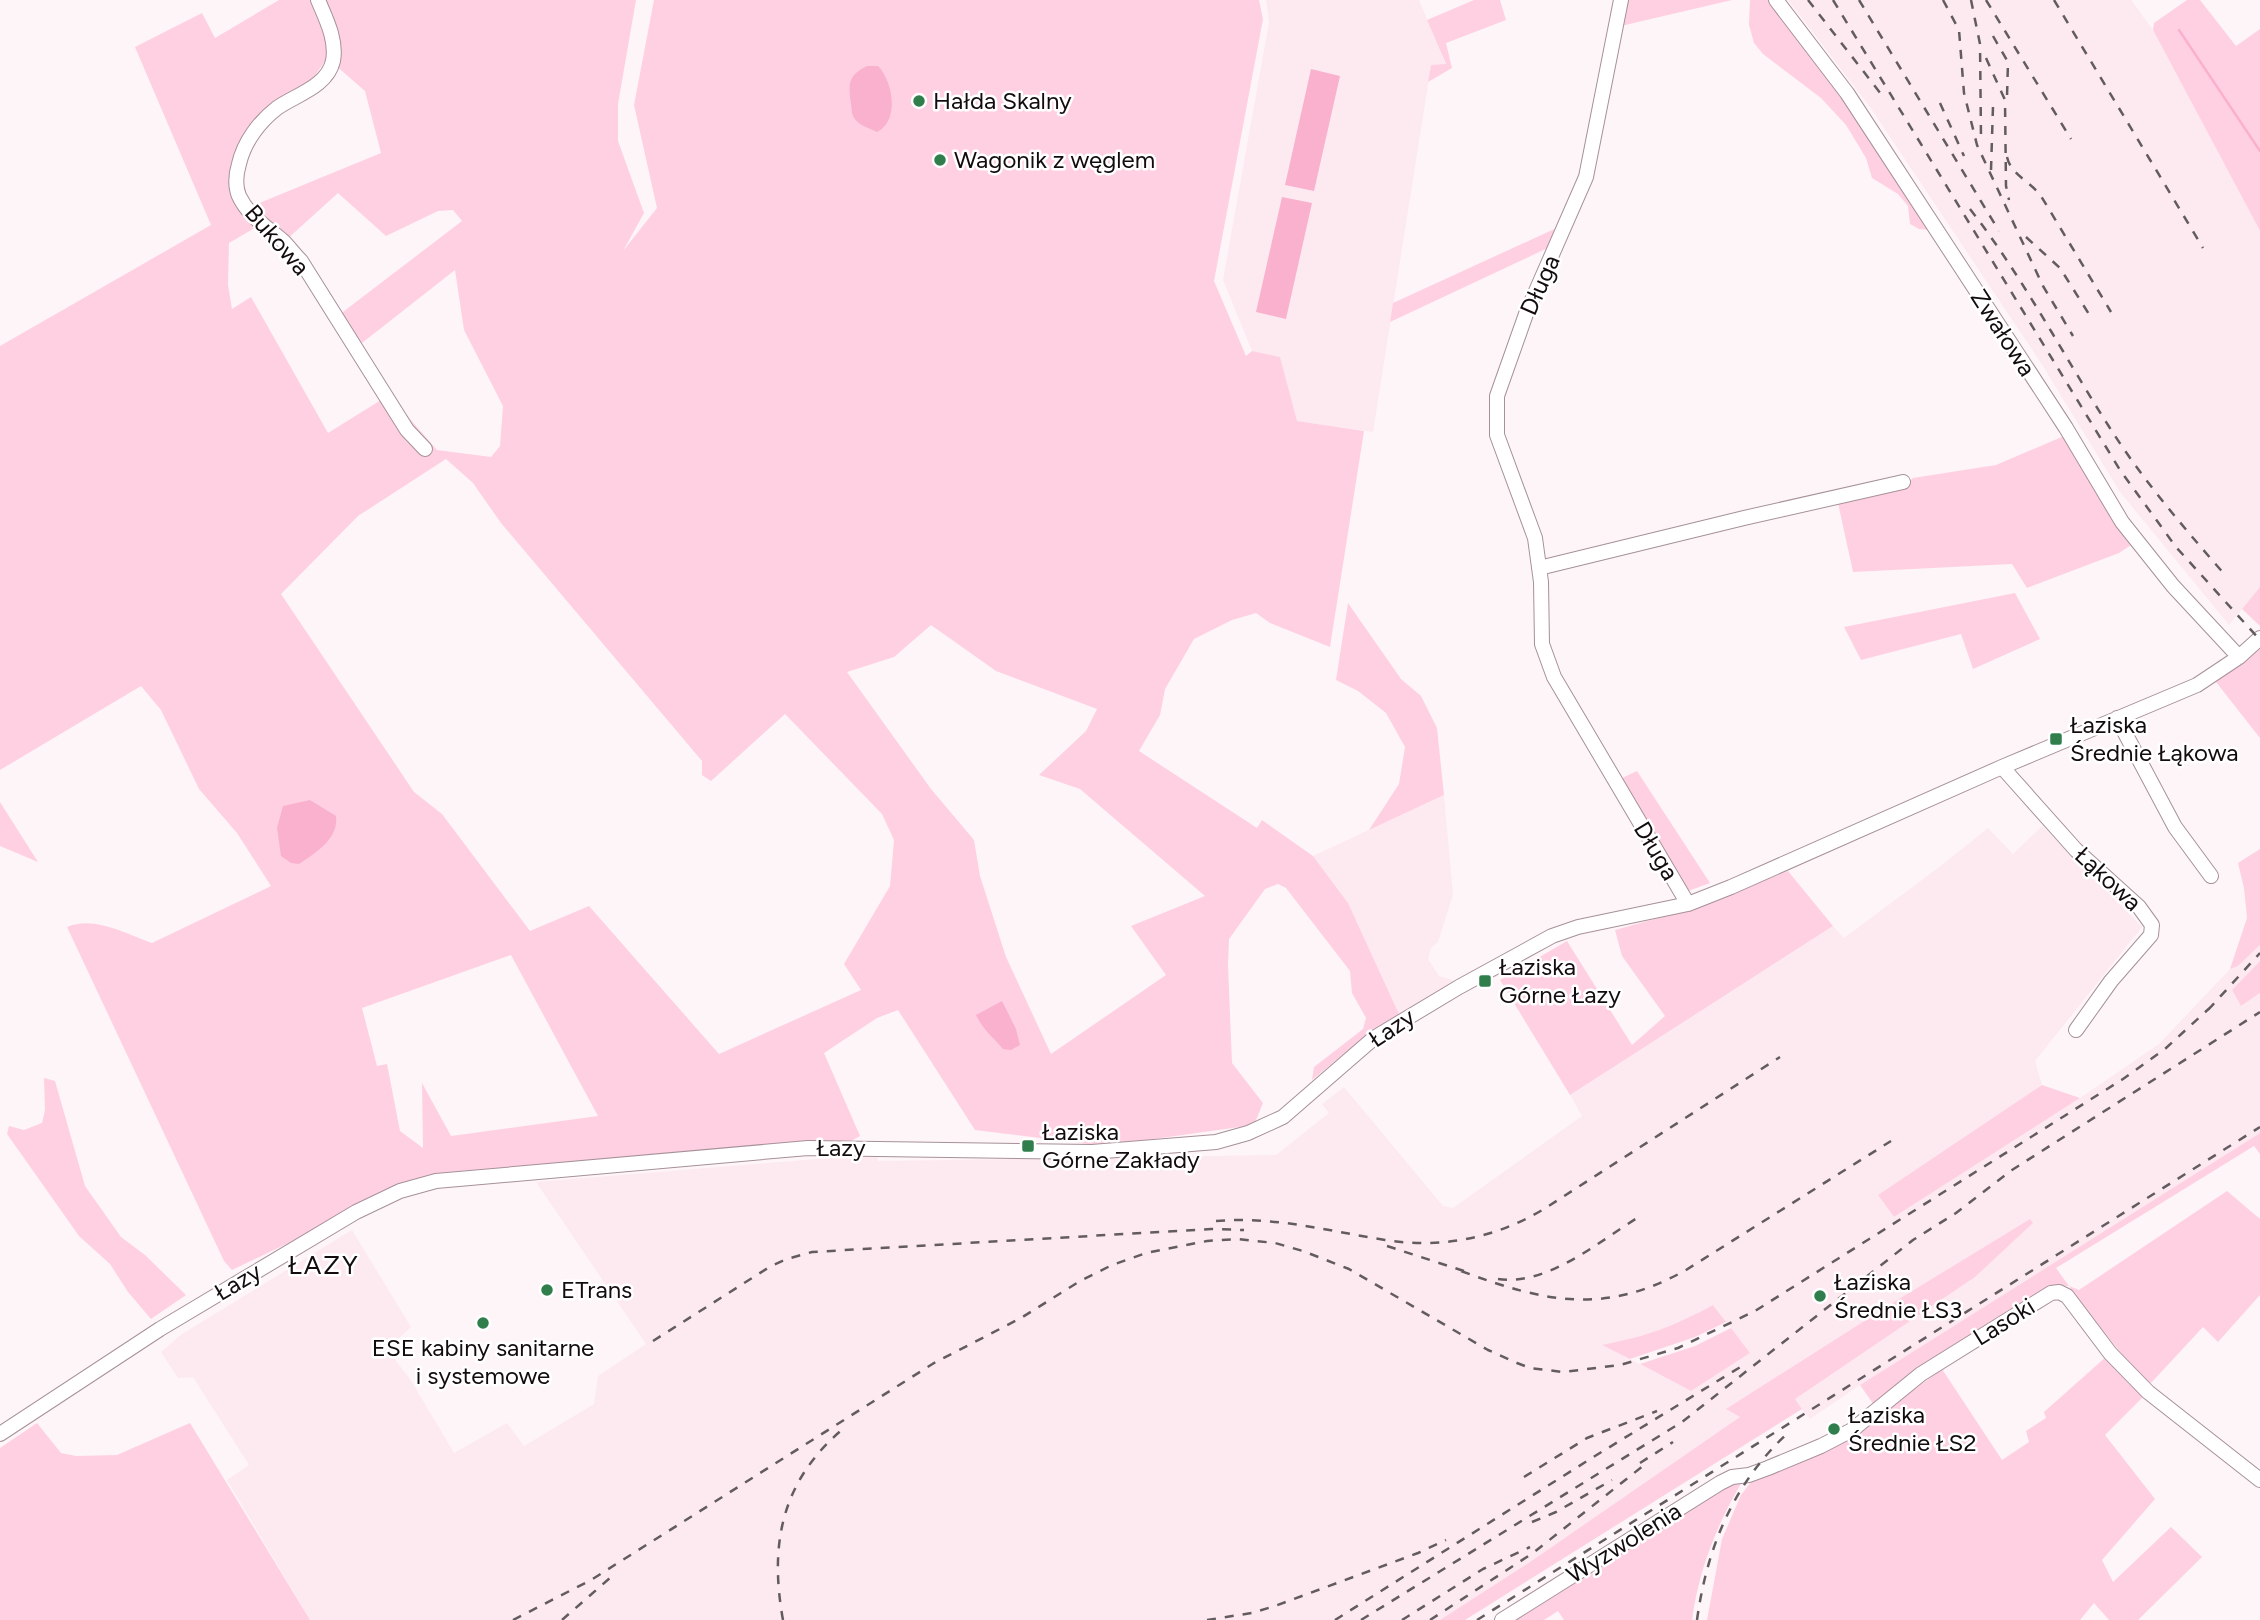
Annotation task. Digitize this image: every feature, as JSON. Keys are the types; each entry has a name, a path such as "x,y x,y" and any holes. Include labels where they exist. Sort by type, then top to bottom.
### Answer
{"street":[{"name":"Bukowa","path":"318,0 332,35 333,62 323,78 303,95 278,107 257,126 242,152 236,173 238,193 247,210 300,261 407,430 425,449"},
{"name":"Długa","path":"1621,0 1586,177 1526,314 1497,396 1497,435 1535,538 1542,644 1554,677 1688,904"},
{"name":"Zwałowa","path":"1776,0 1847,93 2066,428 2122,522 2173,586 2239,657"},
{"path":"1539,568 1903,482"},
{"path":"1688,904 2197,685 2239,657 2260,638"},
{"path":"2117,718 2175,827 2211,876"},
{"name":"Łąkowa","path":"2002,767 2076,850 2139,907 2152,925 2151,935 2111,981 2076,1030"},
{"name":"Łazy","path":"0,1434 160,1329 356,1212 400,1191 436,1181 808,1148 1092,1152 1216,1142 1248,1133 1283,1117 1374,1038 1552,936 1577,927 1688,904"},
{"name":"Lasoki","path":"1749,1475 1821,1446 1852,1430 1921,1374 2051,1293 2059,1292 2067,1296 2110,1353 2148,1392 2260,1480"},
{"name":"Wyzwolenia","path":"1502,1620 1720,1483 1732,1477 1749,1475"}],"shaded area":[{"path":"279,0 310,0 327,35 327,56 340,39 326,0 636,0 618,104 618,141 644,213 623,251 657,208 634,105 654,0 1259,0 1263,19 1214,281 1246,356 1252,351 1280,357 1297,421 1364,431 1330,647 1270,623 1256,613 1232,620 1194,639 1165,689 1160,715 1139,751 1257,828 1262,820 1313,856 1348,903 1399,1014 1374,1029 1312,1080 1314,1067 1363,1029 1366,1018 1352,993 1350,971 1286,888 1278,884 1265,889 1229,939 1232,1063 1263,1103 1254,1125 1104,1146 975,1130 898,1010 877,1018 824,1053 860,1136 851,1141 640,1156 424,1178 232,1270 224,1261 67,927 99,924 152,943 271,886 237,833 199,789 161,710 141,686 0,770 0,346 211,225 135,47 202,13 215,38","holes":["327,58 365,91 381,153 240,211 244,136 314,77","338,193 386,236 438,211 453,210 462,221 339,315 362,343 455,270 464,330 503,406 500,446 491,457 437,450 389,395 328,433 251,297 232,309 228,285 229,243 258,226 285,241","446,459 473,483 501,523 702,761 702,775 711,781 785,714 882,814 894,840 890,886 844,964 861,990 719,1054 589,906 530,931 442,814 414,792 281,594 358,516","931,625 996,671 1097,709 1086,731 1039,775 1080,789 1205,896 1131,926 1166,975 1051,1054 1006,957 980,876 974,840 931,789 847,672 894,657","511,955 598,1116 451,1136 422,1083 423,1148 400,1131 387,1064 377,1066 362,1008"]},
{"path":"1266,0 1419,0 1446,65 1431,66 1373,432 1296,421 1280,357 1252,351 1223,280 1269,22"},
{"path":"1474,0 1500,0 1506,20 1446,43 1452,68 1428,82 1431,65 1446,64 1427,20"},
{"path":"1626,0 1732,0 1621,26"},
{"path":"1750,0 1772,0 1845,99 1930,230 1919,229 1910,224 1908,206 1898,194 1872,178 1866,158 1846,125 1821,98 1763,54 1754,43 1749,25"},
{"path":"1788,0 2131,0 2153,30 2260,231 2260,587 2229,625 2120,492 2041,363 1870,107"},
{"path":"2187,0 2200,0 2236,46 2260,29 2260,231 2153,30 2154,23"},
{"path":"867,66 878,66 887,81 892,100 889,119 877,132 857,122 852,112 851,81 856,73"},
{"path":"1311,69 1340,76 1314,191 1285,185"},
{"path":"1282,197 1312,203 1286,319 1256,312"},
{"path":"1563,225 1552,246 1390,322 1393,303"},
{"path":"2064,436 2131,545 2119,553 2027,588 2012,564 1853,572 1838,503 1901,488 1913,478 1996,465"},
{"path":"2260,587 2260,626 2242,609"},
{"path":"2015,593 2040,639 1973,669 1961,634 1861,660 1844,627"},
{"path":"1348,603 1401,679 1421,696 1437,728 1444,795 1369,830 1399,784 1405,747 1386,713 1358,691 1336,680"},
{"path":"2260,647 2260,738 2216,682"},
{"path":"1637,771 1710,883 1688,891 1620,779"},
{"path":"1444,795 1453,895 1438,942 1431,948 1428,959 1439,976 1456,981 1399,1014 1348,903 1313,856"},
{"path":"310,800 336,816 334,832 312,855 299,864 291,863 281,856 277,828 283,806"},
{"path":"0,802 38,862 0,846"},
{"path":"2042,826 2142,927 2035,1061 2042,1085 1878,1195 1894,1217 2159,1044 2230,969 2238,966 2260,945 2260,961 2232,990 2241,1006 2260,993 2260,1133 1810,1419 1794,1399 1975,1277 2030,1219 1727,1409 1741,1417 1530,1562 1440,1620 310,1620 227,1480 249,1465 193,1377 178,1378 161,1352 182,1334 352,1230 411,1327 387,1349 412,1382 454,1453 507,1423 524,1446 594,1404 598,1376 646,1344 536,1182 877,1154 878,1161 1276,1155 1329,1113 1322,1104 1344,1087 1443,1206 1453,1208 1582,1116 1570,1095 1833,926 1844,938 1988,828 2013,854","holes":["1713,1305 1750,1353 1691,1391 1603,1345 1644,1337 1671,1327"]},
{"path":"2260,849 2260,945 2238,966 2230,969 2247,918 2238,863"},
{"path":"1788,871 1833,926 1570,1095 1500,980 1567,941 1632,1045 1665,1016 1622,956 1615,930 1691,909"},
{"path":"2260,961 2260,993 2241,1006 2232,990"},
{"path":"1002,1001 1016,1029 1020,1045 1011,1050 1003,1049 976,1015"},
{"path":"44,1078 55,1081 85,1186 121,1237 145,1255 186,1295 151,1319 128,1292 110,1264 79,1236 7,1134 9,1126 24,1130 42,1123 45,1110"},
{"path":"2042,1085 2080,1098 1894,1217 1878,1195"},
{"path":"2260,1133 2260,1154 2254,1146 2056,1268 2069,1286 2056,1285 2046,1289 1874,1405 1860,1385"},
{"path":"2227,1191 2260,1219 2260,1295 2218,1342 2203,1327 2151,1383 2139,1375 2069,1286 2079,1290"},
{"path":"2030,1219 2033,1223 1975,1277 1795,1399 1802,1409 1465,1620 1440,1620 1530,1562 1740,1417 1726,1409"},
{"path":"1713,1305 1726,1322 1695,1337 1630,1359 1602,1345 1659,1330"},
{"path":"1731,1328 1750,1353 1691,1391 1640,1364 1695,1346"},
{"path":"2107,1356 2145,1395 2105,1435 2155,1499 2102,1560 2113,1582 2171,1527 2202,1557 2138,1620 2109,1620 2094,1603 2080,1620 1707,1620 1722,1539 1741,1495 1754,1478 1851,1437 1942,1369 2002,1460 2029,1442 2026,1431 2046,1418 2044,1412"},
{"path":"37,1423 61,1453 76,1456 117,1455 190,1423 310,1620 0,1620 0,1448"},
{"path":"1743,1480 1710,1547 1692,1620 1564,1620 1558,1611 1544,1620 1510,1620 1733,1481"}],"waterway":[{"path":"2179,30 2260,151"}],"railway":[{"path":"1808,0 1881,94"},
{"path":"1833,0 2120,470 2176,547 2260,640"},
{"path":"1859,0 1999,231"},
{"path":"1943,0 1959,30 1964,93 1977,145 2043,286 2073,336"},
{"path":"1971,0 1980,44 1981,138"},
{"path":"1986,0 2071,139"},
{"path":"2054,0 2203,248"},
{"path":"1993,36 2008,62 2007,97"},
{"path":"1986,58 2005,100 2006,186 2009,200"},
{"path":"1940,103 1964,156"},
{"path":"1991,170 1993,106"},
{"path":"2007,157 2012,169 2041,196 2111,312"},
{"path":"1970,209 2025,288 2121,445 2164,503 2226,576"},
{"path":"2026,237 2060,268 2092,319"},
{"path":"2208,1010 2260,953"},
{"path":"513,1620 591,1580 934,1363 1021,1318 1080,1281 1112,1265 1146,1253 1207,1241 1237,1239 1275,1243 1303,1251 1349,1269 1488,1350 1530,1368 1563,1372 1620,1365 1678,1348 1755,1311 2123,1079 2165,1049 2214,1004"},
{"path":"1361,1620 1682,1422 1913,1240 1956,1213 2012,1170 2260,1012"},
{"path":"1216,1221 1280,1222 1406,1242 1447,1242 1487,1234 1544,1209 1780,1057"},
{"path":"1477,1620 2260,1127"},
{"path":"1461,1271 1491,1282 1547,1296 1601,1299 1628,1294 1656,1285 1686,1270 1891,1141"},
{"path":"1498,1279 1535,1276 1553,1269 1637,1218"},
{"path":"653,1341 771,1266 812,1252 1211,1229 1244,1230"},
{"path":"1387,1246 1470,1273"},
{"path":"1335,1620 1742,1366"},
{"path":"1524,1477 1587,1438 1657,1411"},
{"path":"783,1620 778,1565 785,1515 806,1469 844,1428"},
{"path":"1697,1620 1708,1567 1726,1517 1753,1472 1789,1432"},
{"path":"1640,1463 1673,1442"},
{"path":"1430,1620 1533,1553 1648,1462"},
{"path":"1532,1522 1556,1512 1612,1480"},
{"path":"1207,1620 1252,1613 1275,1606 1446,1540"},
{"path":"1402,1620 1483,1569 1530,1547"},
{"path":"562,1620 611,1577"}],"place":[{"name":"Hałda Skalny","path":"919,101"},
{"name":"Wagonik z węglem","path":"940,160"},
{"name":"Łaziska Średnie Łąkowa","path":"2056,739"},
{"name":"Łaziska Górne Łazy","path":"1485,981"},
{"name":"Łaziska Górne Zakłady","path":"1028,1146"},
{"name":"ETrans","path":"547,1290"},
{"name":"Łaziska Średnie ŁS3","path":"1820,1296"},
{"name":"ESE kabiny sanitarne i systemowe","path":"483,1323"},
{"name":"Łaziska Średnie ŁS2","path":"1834,1429"}],"district":[{"name":"ŁAZY","path":"324,1265"}]}
